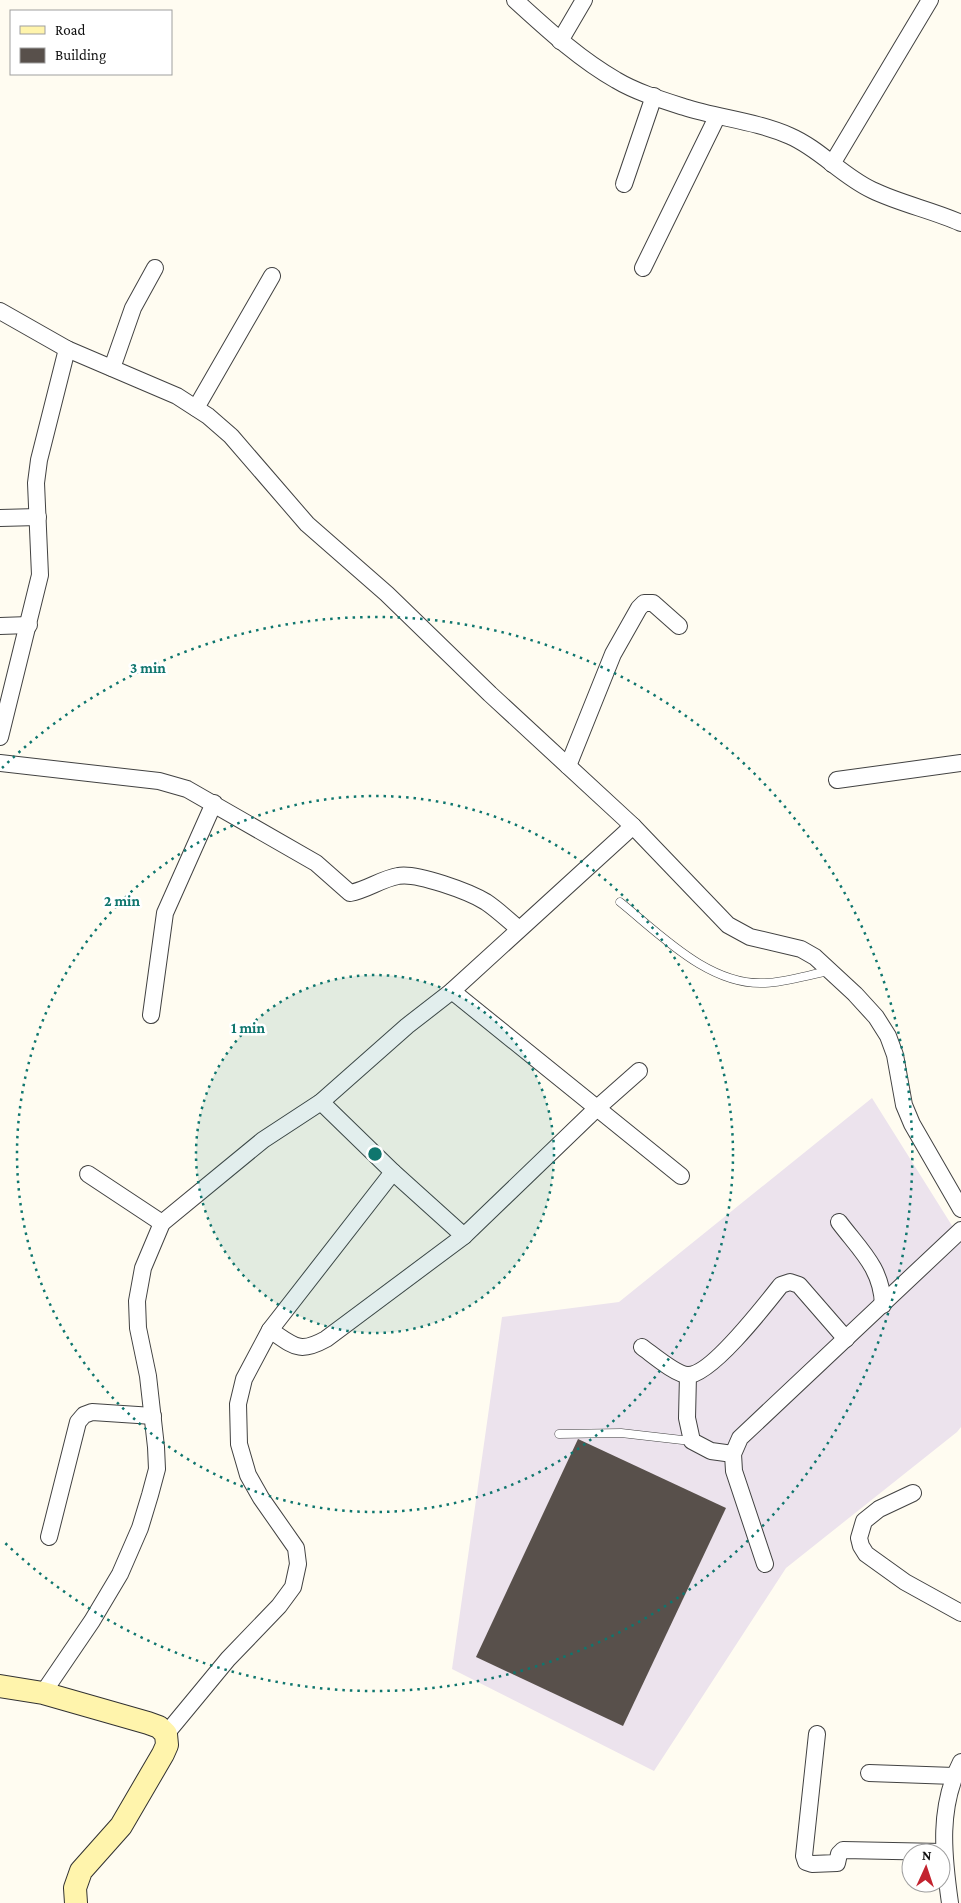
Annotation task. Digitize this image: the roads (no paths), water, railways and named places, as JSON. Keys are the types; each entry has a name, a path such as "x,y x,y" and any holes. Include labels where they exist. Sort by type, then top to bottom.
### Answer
{"street":[{"path":"515,0 560,41 617,81 654,96 717,117 760,126 788,135 807,144 870,190 903,204 961,223"},
{"path":"560,41 584,0"},
{"path":"832,164 930,0"},
{"path":"624,184 654,96"},
{"path":"643,268 717,117"},
{"path":"112,368 133,308 155,268"},
{"path":"196,408 272,276"},
{"path":"0,310 67,349 177,396 196,408 231,436 306,524 387,594 633,826 728,925 750,937 802,950 815,957 830,971 876,1017 888,1036 895,1055 900,1090 912,1124 961,1209"},
{"path":"0,737 40,575 36,483 39,460 67,349"},
{"path":"0,518 38,518"},
{"path":"568,766 613,654 639,608 644,603 653,603 679,626"},
{"path":"0,626 29,625"},
{"path":"838,780 961,762"},
{"path":"0,763 159,781 186,789 214,802 316,863 350,893 400,875 411,875 474,896 485,902 519,930"},
{"path":"151,1015 165,913 214,802"},
{"path":"43,1693 92,1621 120,1574 140,1528 157,1469 153,1416 148,1376 138,1328 137,1302 143,1268 162,1223 262,1140 321,1102 407,1026 452,991 633,826"},
{"path":"452,991 680,1176"},
{"path":"270,1330 295,1347 305,1349 326,1339 464,1236 596,1109 639,1071"},
{"path":"321,1102 393,1172 464,1236"},
{"path":"166,1734 228,1659 280,1606 293,1587 298,1564 296,1548 261,1498 248,1474 239,1444 238,1404 244,1379 270,1330 393,1172"},
{"path":"88,1174 162,1223"},
{"path":"838,1222 876,1269 882,1289 883,1305"},
{"path":"765,1564 734,1472 733,1454 740,1438 961,1230"},
{"path":"642,1347 680,1374 697,1373 736,1340 781,1285 790,1282 799,1285 846,1339"},
{"path":"688,1375 687,1418 692,1441 711,1451 733,1454"},
{"path":"49,1537 78,1422 84,1415 92,1412 153,1416"},
{"path":"912,1493 879,1509 864,1521 861,1529 861,1546 866,1554 905,1582 961,1613"},
{"path":"0,1686 43,1693 148,1723 159,1727 166,1734 167,1745 163,1754 121,1826 81,1871 75,1888 76,1903"},
{"path":"817,1734 804,1856 806,1862 812,1864 838,1863 839,1854 843,1850 901,1851"},
{"path":"869,1773 957,1769 944,1813 943,1843"}],"lane":[{"path":"620,902 688,956 715,972 747,982 764,983 830,971"},
{"path":"559,1434 621,1433 692,1441"}]}
